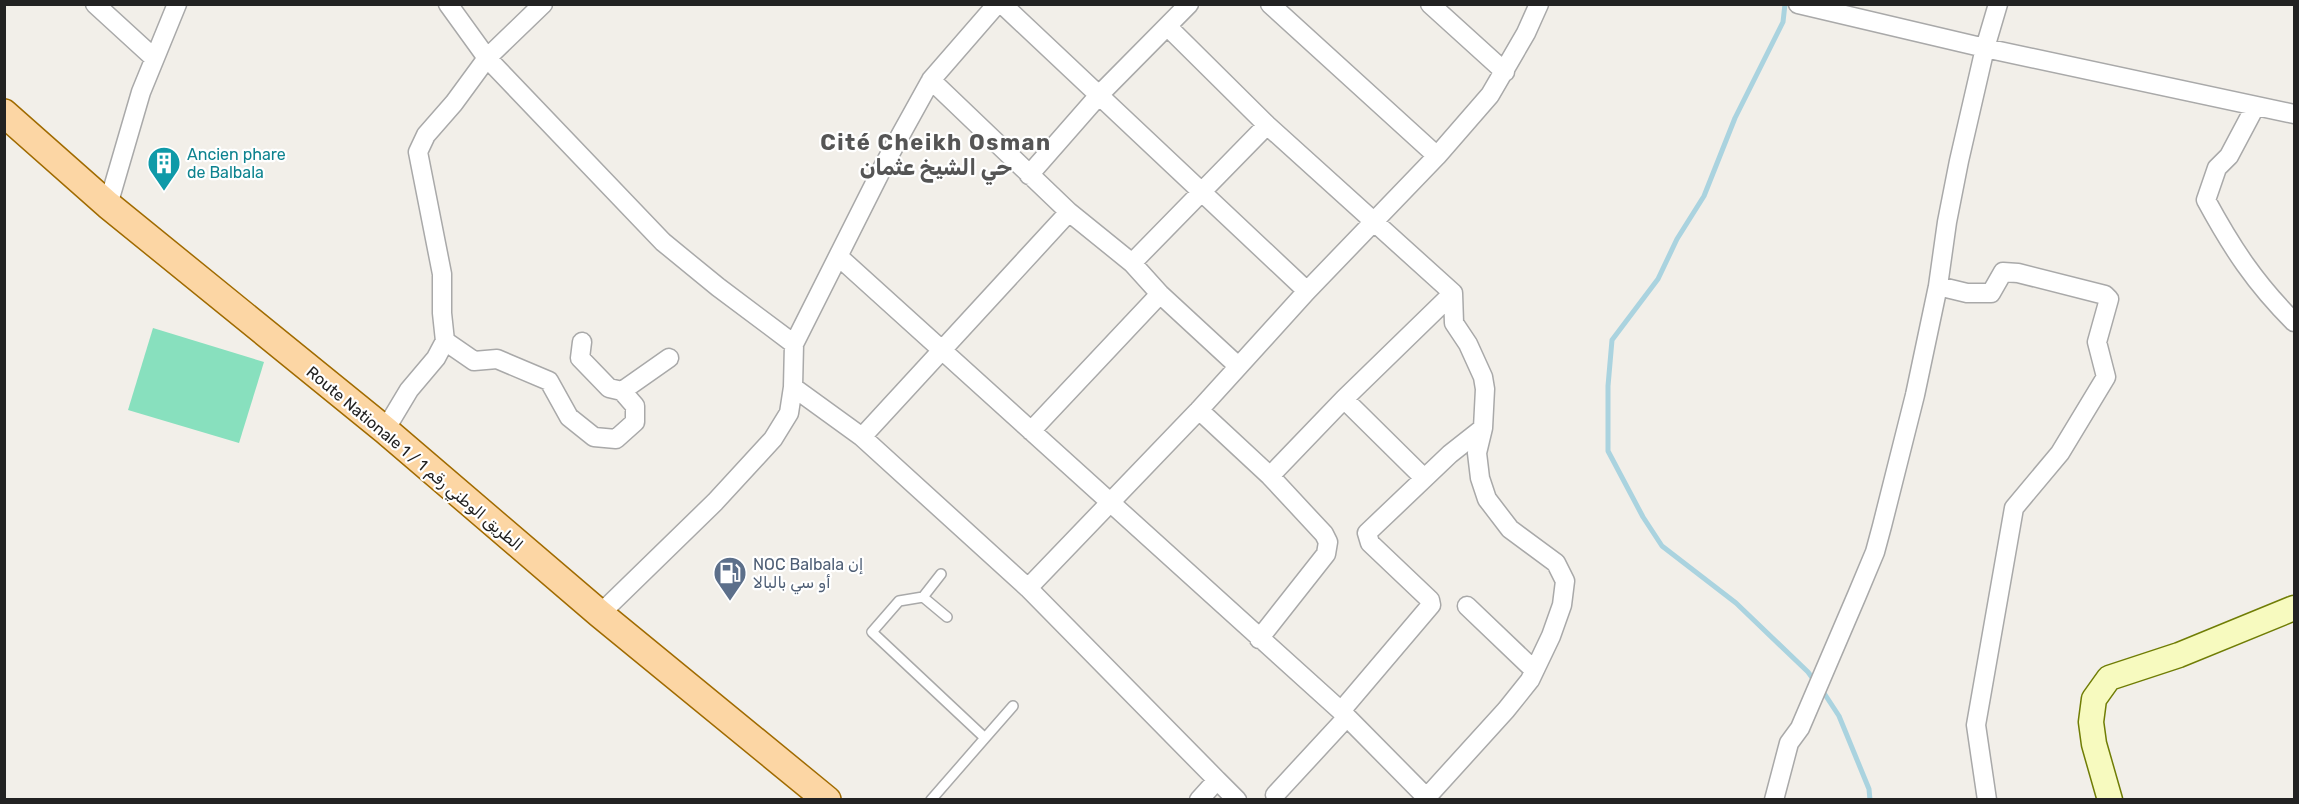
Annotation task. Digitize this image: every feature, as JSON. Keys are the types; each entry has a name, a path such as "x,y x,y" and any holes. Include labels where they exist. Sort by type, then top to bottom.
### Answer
{"main road":[{"name":"Route Nationale 1 / الطريق الوطني رقم 1","path":"4,113 108,206 385,430 600,614 827,800"}],"street":[{"path":"95,4 154,58"},
{"path":"108,206 141,92 177,4"},
{"path":"448,4 487,58 663,242 794,344"},
{"path":"385,430 409,390 436,358 445,341 442,274 418,152 426,135 454,103 487,58 543,4"},
{"path":"600,614 715,502 773,439 789,413 793,387 794,344 885,163 930,80 997,4"},
{"path":"1002,4 1307,291"},
{"path":"1029,175 1100,94 1189,4"},
{"path":"1270,4 1437,156"},
{"path":"1430,4 1505,72"},
{"path":"1028,588 1437,156 1490,95 1505,72 1539,4"},
{"path":"1774,800 1789,743 1800,728 1875,552 1915,395 1938,286 1947,222 1985,48 1998,4"},
{"path":"1801,5 1985,48 2295,114"},
{"path":"839,258 1344,714 1428,798 1530,680 1551,636 1562,605 1565,581 1556,563 1509,529 1487,499 1480,478 1478,453 1483,428 1483,376 1468,344 1454,323 1453,293 1267,125 1168,27"},
{"path":"930,80 1069,212 1132,262 1161,294 1238,366"},
{"path":"2255,107 2229,156 2217,168 2206,200 2250,274 2295,321"},
{"path":"1132,262 1267,125"},
{"path":"862,437 1069,212"},
{"path":"1938,286 1967,293 1991,293 2003,272 2018,273 2105,295 2109,300 2097,342 2106,377 2060,453 2014,507 1976,725 1987,800"},
{"path":"1270,476 1344,399 1453,293"},
{"path":"1032,431 1161,294"},
{"path":"445,341 474,361 497,359 549,381 569,417 594,437 616,439 635,422 636,406 622,391 609,388 580,358 582,342"},
{"path":"622,391 669,358"},
{"path":"793,387 862,437 1028,588 1237,800"},
{"path":"1344,399 1424,478"},
{"path":"1199,410 1270,476 1324,534 1328,542 1326,554 1259,639"},
{"path":"1275,795 1344,714 1431,605 1430,600 1370,543 1367,533 1450,454 1483,428"},
{"path":"1467,606 1534,670"},
{"path":"2110,800 2094,744 2091,722 2094,699 2109,678 2179,655 2295,608"},
{"path":"1199,800 1217,780"}],"lane":[{"path":"941,574 923,597 899,601 872,632 985,738"},
{"path":"923,597 947,617"},
{"path":"931,800 1013,706"}],"green space":[{"path":"153,328 264,362 239,443 128,410"}],"waterway":[{"path":"1785,4 1783,22 1735,118 1704,196 1677,239 1658,279 1612,340 1608,386 1608,451 1643,517 1662,546 1736,603 1808,672 1816,683"},
{"path":"1822,690 1839,716 1869,789 1870,800"}],"place":[{"name":"Ancien phare de Balbala","path":"164,192"},
{"name":"NOC Balbala إن أو سي بالبالا","path":"730,602"}],"district":[{"name":"Cité Cheikh Osman حي الشيخ عثمان","path":"936,154"}]}
